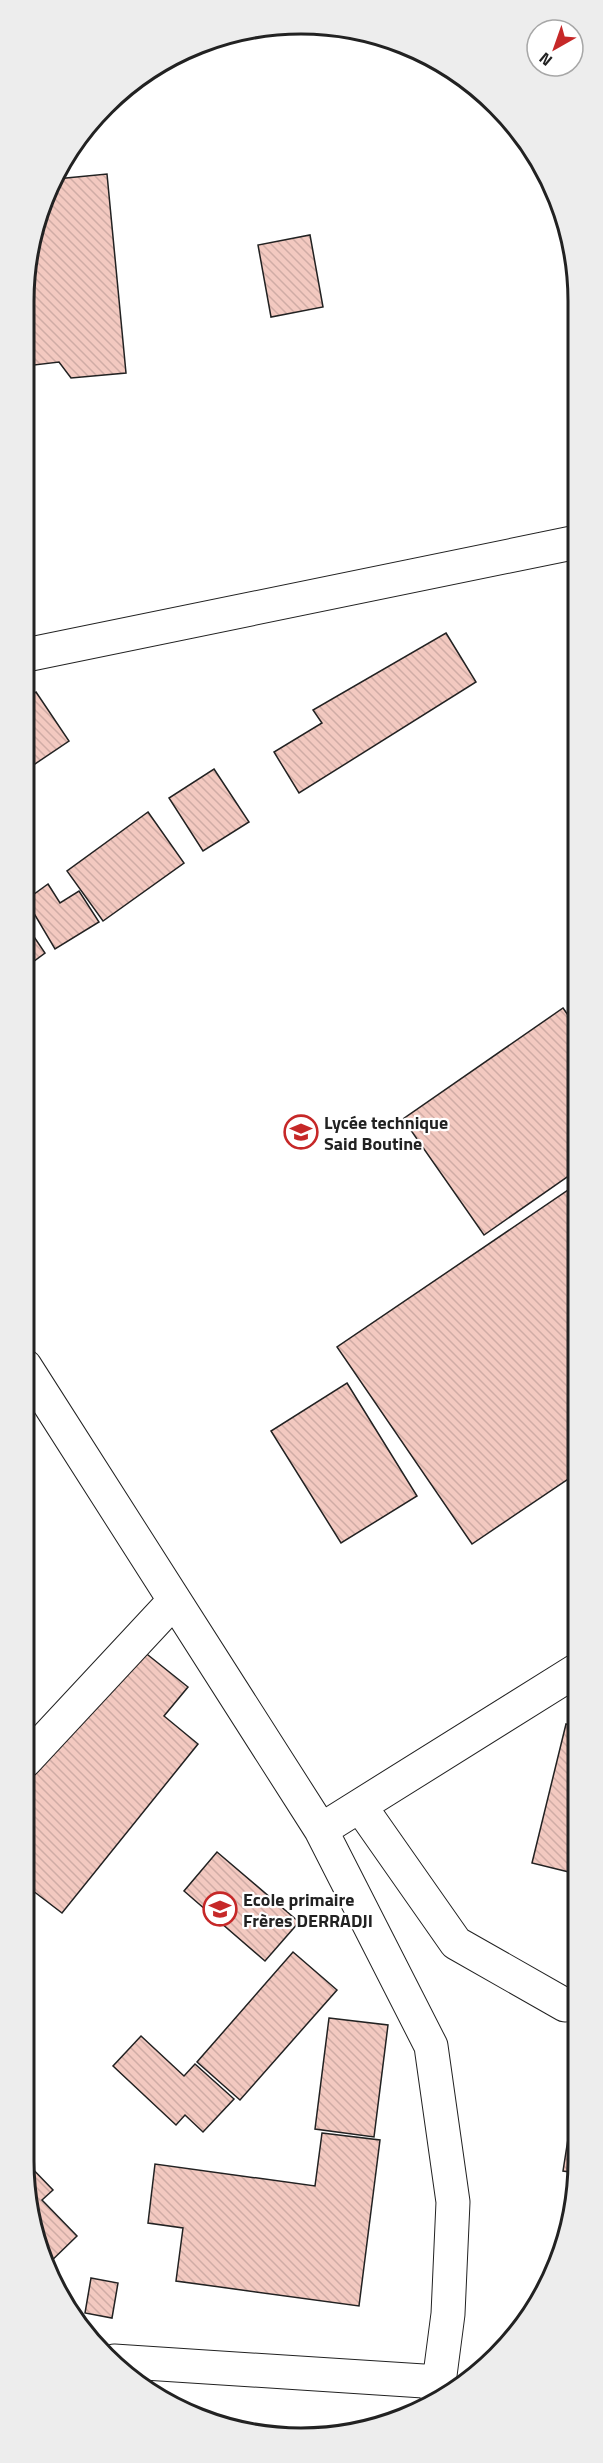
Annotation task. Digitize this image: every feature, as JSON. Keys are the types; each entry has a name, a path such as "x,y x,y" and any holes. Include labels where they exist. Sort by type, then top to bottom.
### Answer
{"street":[{"path":"34,653 568,544"},
{"path":"34,1380 321,1830 431,2046 453,2202 448,2314 438,2390 125,2362"},
{"path":"34,1750 174,1601"},
{"path":"321,1830 568,1676"},
{"path":"360,1806 456,1943 565,2004"}],"building":[{"path":"107,174 126,373 71,378 59,362 34,365 34,302 37,267 44,232 65,178"},
{"path":"310,235 323,307 271,317 258,245"},
{"path":"446,633 476,682 299,793 274,752 322,723 313,710"},
{"path":"36,692 69,741 34,765 34,693"},
{"path":"214,769 249,822 203,851 169,798"},
{"path":"148,812 184,863 103,921 67,871"},
{"path":"48,884 60,903 79,891 99,922 55,949 34,914 34,894"},
{"path":"34,937 45,953 34,961"},
{"path":"563,1008 568,1015 568,1176 484,1235 403,1119"},
{"path":"568,1190 568,1479 472,1544 337,1347"},
{"path":"347,1383 417,1496 341,1543 271,1431"},
{"path":"138,1647 188,1687 164,1716 198,1744 62,1913 34,1892 34,1776"},
{"path":"566,1724 568,1725 568,1872 532,1863"},
{"path":"217,1852 299,1922 265,1961 184,1891"},
{"path":"293,1952 337,1990 240,2100 197,2062"},
{"path":"329,2018 388,2025 374,2137 315,2129"},
{"path":"141,2036 184,2076 195,2064 234,2099 203,2132 185,2115 176,2125 113,2066"},
{"path":"322,2133 380,2140 359,2306 176,2281 183,2228 148,2223 155,2164 315,2186"},
{"path":"568,2139 568,2172 563,2171"},
{"path":"35,2171 53,2190 42,2200 77,2236 53,2259 40,2214"},
{"path":"91,2278 118,2283 112,2318 85,2313"}],"place":[{"name":"Lycée technique Said Boutine","path":"301,1132"},
{"name":"Ecole primaire Frères DERRADJI","path":"220,1909"}]}
